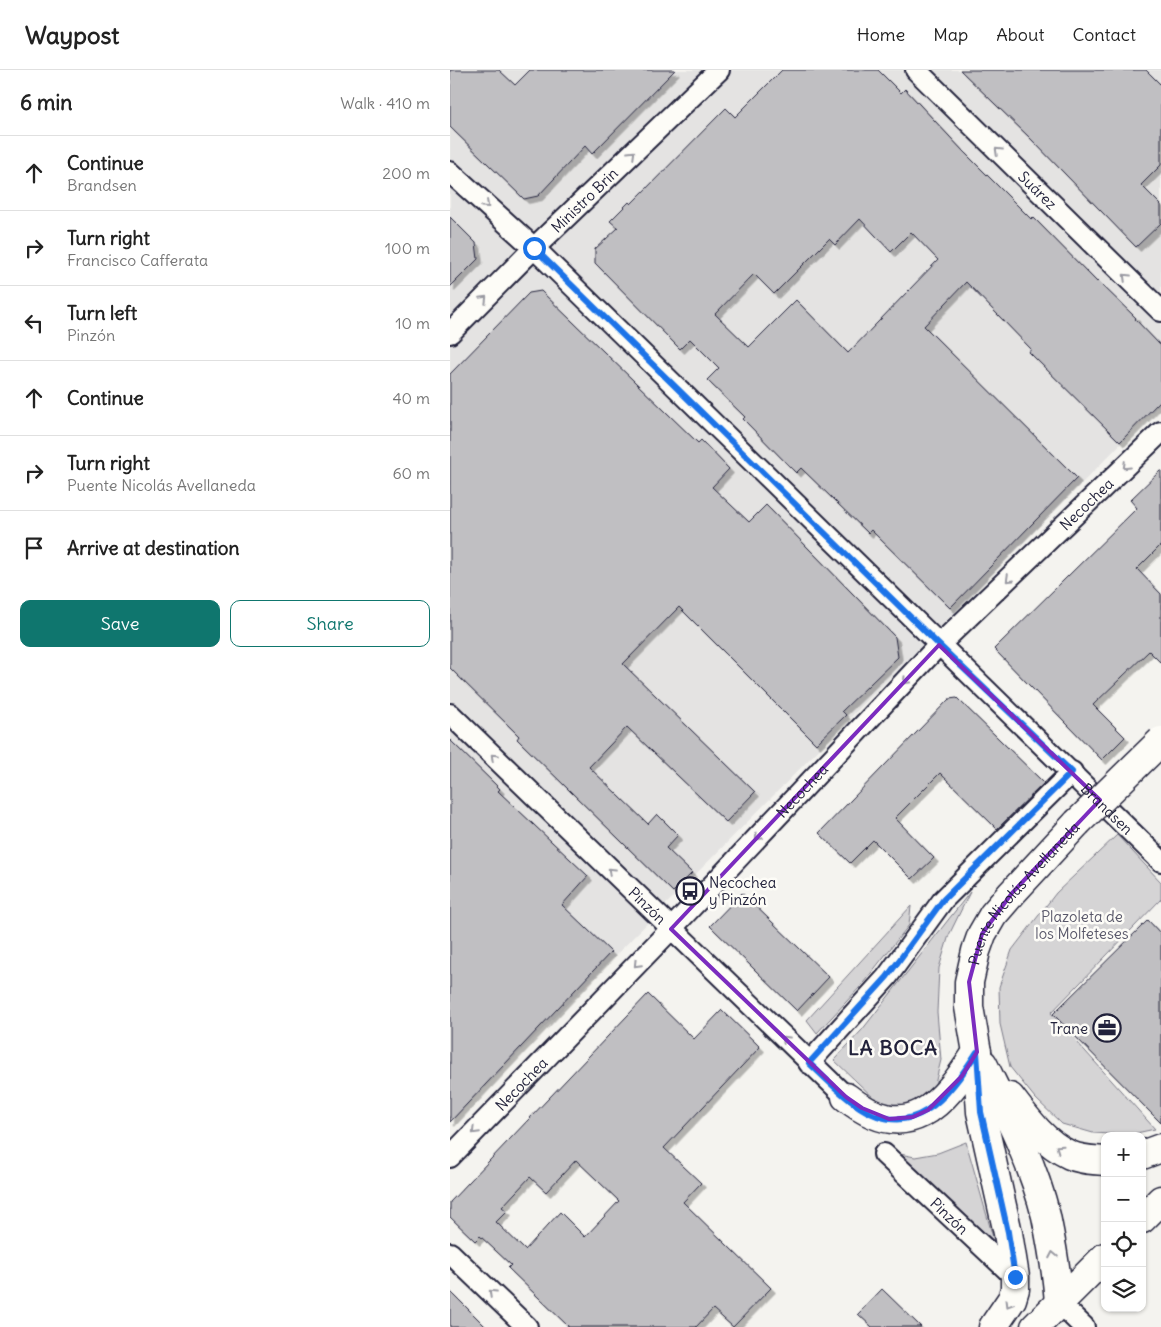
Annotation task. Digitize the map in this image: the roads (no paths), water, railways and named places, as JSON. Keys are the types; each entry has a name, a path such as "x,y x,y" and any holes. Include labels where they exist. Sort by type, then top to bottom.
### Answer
{"main road":[{"name":"Puente Nicolás Avellaneda","path":"993,1327 1012,1299 1015,1289 1015,1277 1008,1232 981,1112 977,1052 970,1020 969,982 972,965 982,934 993,916 1012,893 1077,822 1161,741"},
{"name":"Puente Nicolás Avellaneda","path":"977,1052 1013,1125 1030,1169 1045,1215 1056,1271 1059,1303"},
{"path":"846,1096 862,1108 889,1119 913,1117 928,1110 945,1096 962,1076 977,1052 1026,1118 1047,1139 1070,1155 1101,1161"},
{"path":"1146,1154 1161,1148"},
{"path":"1146,1215 1161,1200"},
{"path":"1035,1327 1101,1261"}],"street":[{"name":"Ministro Brin","path":"450,333 534,248 719,70"},
{"name":"Suárez","path":"916,70 1161,311"},
{"name":"Brandsen","path":"450,172 534,248 1161,861"},
{"name":"Necochea","path":"450,1157 671,929 939,645 1161,432"},
{"name":"Pinzón","path":"450,714 809,1063 846,1096"},
{"path":"809,1063 887,977 943,900 1072,772"},
{"name":"Pinzón","path":"884,1154 1015,1277"},
{"path":"450,1253 527,1327"},
{"path":"1059,1303 1084,1327"}],"place":[{"name":"Necochea y Pinzón","path":"690,891"},
{"name":"Trane","path":"1107,1028"}],"district":[{"name":"LA BOCA","path":"893,1047"}],"park label":[{"name":"Plazoleta de los Molfeteses","path":"1082,924"}]}
